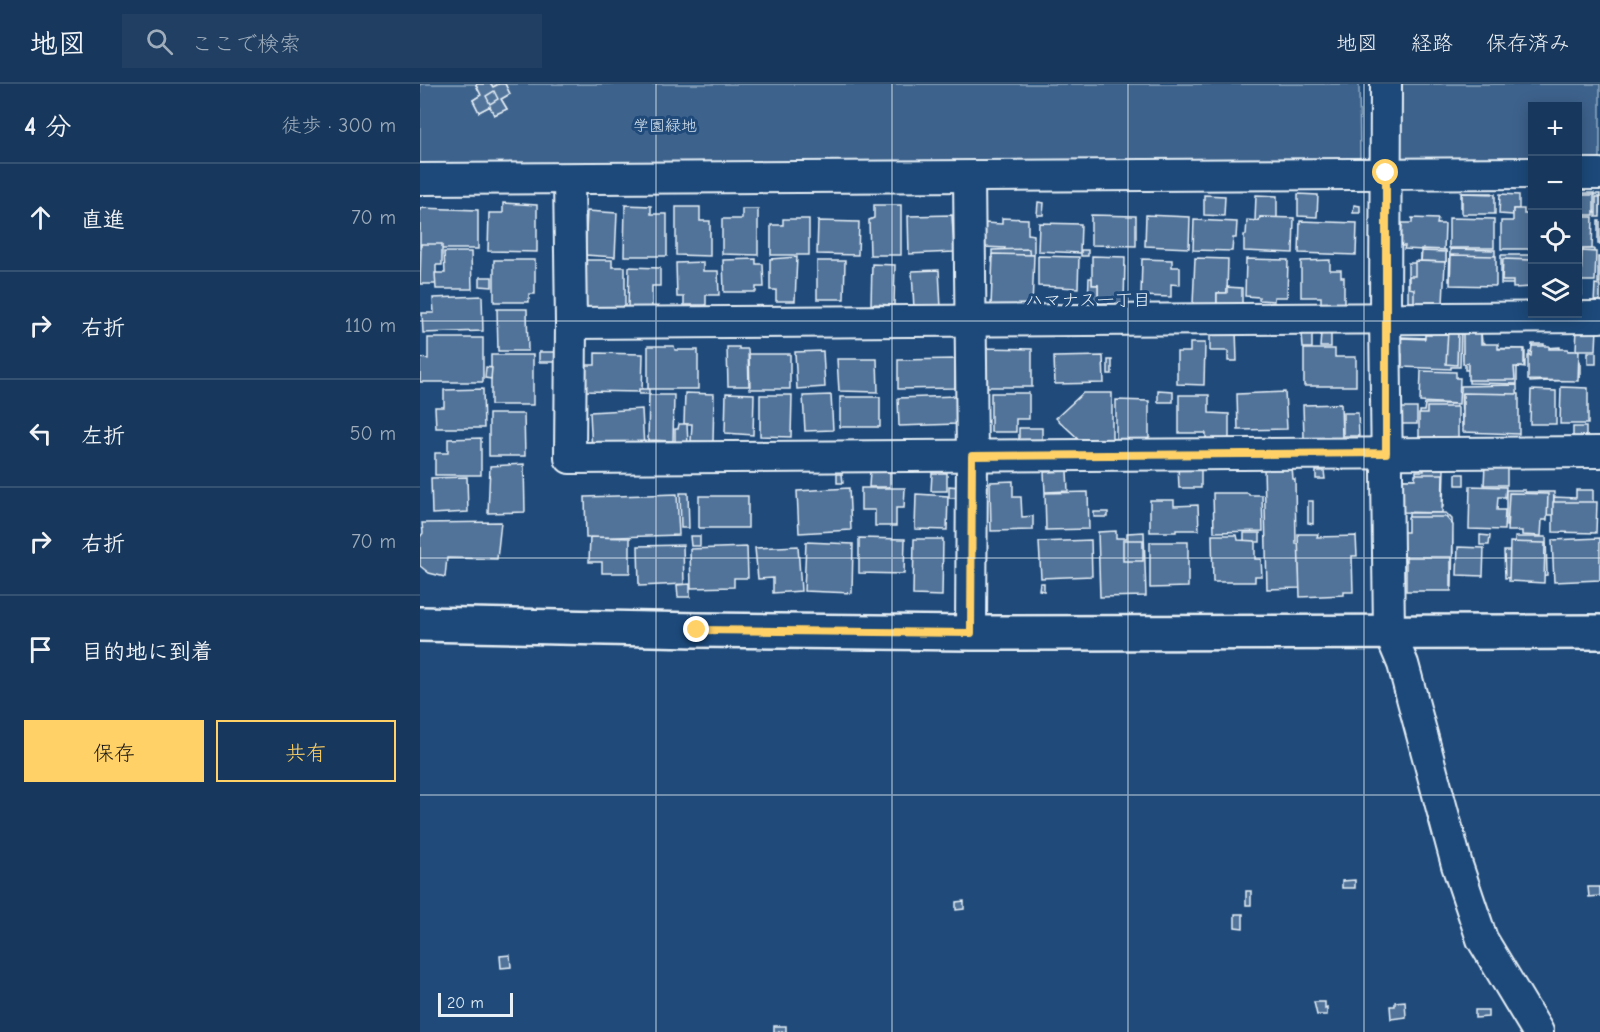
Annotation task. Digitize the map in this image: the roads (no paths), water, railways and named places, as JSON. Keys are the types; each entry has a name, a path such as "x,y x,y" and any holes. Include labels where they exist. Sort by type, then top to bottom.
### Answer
{"street":[{"path":"1386,84 1385,317 1389,631 1403,664 1457,865 1482,939 1538,1032"},
{"path":"420,179 1528,173"},
{"path":"1582,174 1600,174"},
{"path":"969,177 972,320 971,633"},
{"path":"569,179 570,458 1600,452"},
{"path":"571,323 1600,317"},
{"path":"420,624 971,633 1600,632"}],"district":[{"name":"ハマナス一丁目","path":"1088,300"}],"park label":[{"name":"学園緑地","path":"665,125"}]}
